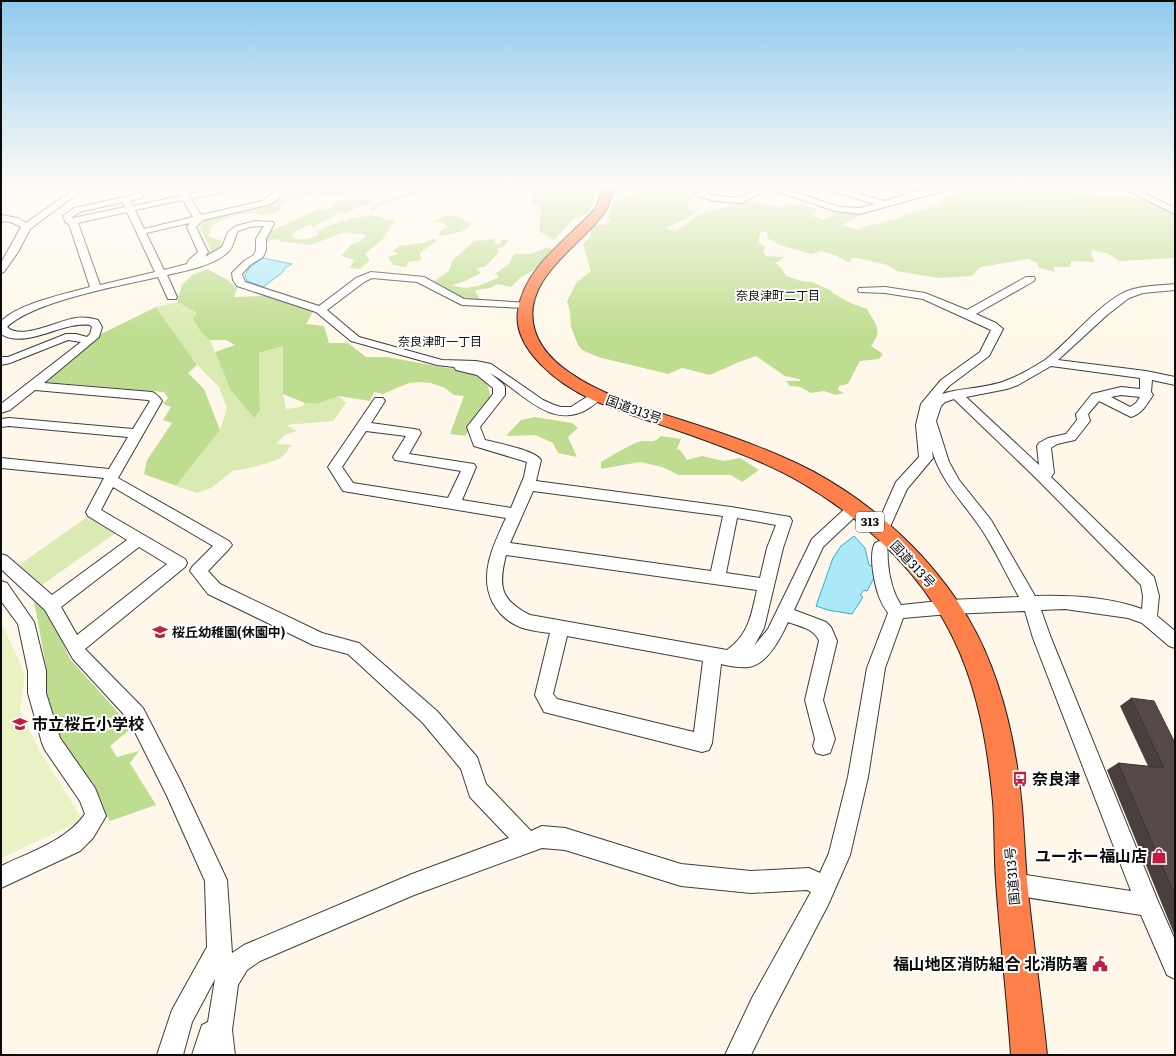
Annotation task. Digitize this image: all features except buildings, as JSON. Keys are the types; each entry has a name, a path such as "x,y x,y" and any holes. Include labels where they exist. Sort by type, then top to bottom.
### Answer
{"highway":[{"name":"国道313号","path":"577,234 542,271 529,293 525,319 528,332 539,355 562,376 597,396 753,452 808,478 854,509 912,559 933,584 949,607 975,655 992,714 1006,794 1012,884 1030,1055"}],"street":[{"path":"1,270 22,234"},
{"path":"77,234 96,289"},
{"path":"142,234 172,296"},
{"path":"190,265 202,256 203,252 194,234"},
{"path":"1,409 6,407 33,386 89,341 97,332 97,327 94,322 86,320 65,323 28,334 15,336 6,334 1,328 6,320 26,310 96,289 207,260 226,249 231,234"},
{"path":"264,234 261,239 261,250 258,257 247,263 237,273 238,280 241,284 320,310 328,315 347,335 354,339 441,363 479,364 493,370 548,407 560,411 570,411 587,404 597,396"},
{"path":"320,310 360,280 371,275 420,279 462,302 526,305"},
{"path":"968,314 1030,279"},
{"path":"1175,287 1142,290 1124,296 1049,362 1014,382 1003,386 956,394 940,399 935,405 930,421 942,462 954,483 986,524 1030,602 1042,638 1148,905 1175,967"},
{"path":"863,290 885,290 925,296 968,314 992,325 997,329 985,354 945,383 927,404 922,425 926,458 901,486 884,525"},
{"path":"1,361 10,360 66,337 76,337 89,341"},
{"path":"1049,362 1146,375 1175,381"},
{"path":"458,364 460,367 481,372 499,387 499,396 473,427 479,443 526,456 534,460 534,467 494,572 495,589 498,599 504,608 528,622 721,657 749,659 761,651 774,634 817,543 854,509"},
{"path":"1142,393 1146,390 1146,375"},
{"path":"33,386 152,396 156,401 93,512 179,563 190,565 198,571 214,589 221,593 319,640 354,648 430,717 470,764 477,790 527,842"},
{"path":"1043,477 1047,473 1044,446 1053,441 1070,437 1084,421 1082,414 1096,397 1100,396 1121,391 1142,393 1147,395 1140,406 1131,413 1100,396"},
{"path":"956,394 1043,477 1148,582 1151,591 1152,604 1148,618"},
{"path":"379,401 335,467 348,487 515,514"},
{"path":"1,424 9,422 137,434"},
{"path":"362,426 414,433 400,457 469,467 453,504"},
{"path":"1,463 111,478 117,483 224,545 198,571"},
{"path":"527,485 731,512 785,521 775,548 756,628 744,647 721,657"},
{"path":"717,578 731,512"},
{"path":"51,605 139,539"},
{"path":"502,548 766,585"},
{"path":"880,548 880,563 888,599 897,612"},
{"path":"1,560 51,605 79,654 136,714 174,789 216,880 219,952 225,964 227,982 219,1030 222,1055"},
{"path":"75,646 179,563"},
{"path":"1,588 26,622 37,671 37,693 52,743 88,795 96,816 86,831 72,843 1,877"},
{"path":"897,612 1030,602 1065,602 1128,611 1148,618 1175,641"},
{"path":"738,1055 839,855 858,777 876,668 897,612"},
{"path":"784,613 820,627 826,632 828,640 814,700 825,739 823,746"},
{"path":"560,629 544,696 551,706 702,742 721,657"},
{"path":"227,982 239,962 252,952 412,885 542,837 565,840 681,875 751,882 809,879 824,887"},
{"path":"1012,884 1148,905"},
{"path":"170,1055 181,1019 197,987 215,956 219,952"},
{"path":"205,1055 211,1034 219,1030"}],"green space":[{"path":"203,234 209,234 208,236 222,241 221,249 204,257 211,249"},
{"path":"268,234 293,234 291,237 309,239 319,234 338,234 311,245 279,241 278,239 271,240 265,245 266,237"},
{"path":"361,234 386,234 365,254 370,260 360,269 350,268 354,260 341,256 352,244 361,241 366,235"},
{"path":"544,234 559,234 554,240"},
{"path":"591,234 760,234 758,240 760,244 766,247 763,251 766,256 785,257 776,263 786,276 801,281 812,282 830,290 834,294 853,304 867,309 877,328 877,336 871,346 883,354 879,359 860,361 848,384 839,386 838,390 844,393 836,395 824,391 811,393 800,387 790,386 786,381 801,381 799,379 785,376 756,356 710,375 682,368 668,374 598,357 582,350 578,345 571,327 570,311 567,301 577,282 591,271 583,244"},
{"path":"767,234 1175,234 1175,258 1119,261 1109,254 1092,250 1091,254 1095,262 1071,261 1070,267 1053,267 1055,272 1038,267 1038,263 1028,259 980,267 972,276 939,278 897,271 888,265 857,258 852,258 850,263 835,255 821,251 811,254 780,245 767,238"},
{"path":"434,238 437,240 420,253 421,260 408,262 406,267 393,265 388,257 398,254 393,251 399,246 423,243"},
{"path":"494,239 496,244 500,244 502,239 509,241 503,247 497,248 499,252 485,267 476,268 481,273 465,281 452,285 464,288 482,284 499,277 496,273 509,264 514,254 531,254 548,247 552,250 534,270 521,277 511,287 498,284 490,288 475,290 480,300 463,299 434,281 449,271 452,261 474,241"},
{"path":"207,269 226,279 237,288 234,297 265,296 313,312 306,324 324,326 329,343 348,343 366,357 387,357 447,368 461,369 479,374 486,380 491,399 465,436 450,434 464,396 454,395 445,388 431,383 409,383 383,394 374,392 370,401 339,396 317,404 305,403 283,394 283,346 259,353 260,410 254,418 231,391 215,352 235,345 226,340 210,340 201,332 193,318 197,313 177,302 182,285 192,275"},
{"path":"177,302 197,313 201,332 210,340 231,391 253,417 260,410 259,353 283,346 283,394 286,409 301,407 305,403 317,404 339,396 346,403 333,421 286,425 297,431 285,435 276,444 291,445 286,453 279,459 258,466 233,471 211,488 197,493 176,486 220,430 227,408 219,387 197,365 156,307"},
{"path":"156,307 197,365 188,373 204,389 220,430 176,486 144,474 147,460 172,423 163,420 171,407 163,404 168,398 164,392 44,382 101,334"},
{"path":"535,417 572,423 578,428 568,437 577,457 558,453 553,443 535,435 506,436 521,420"},
{"path":"661,436 681,439 677,449 680,450 687,460 702,456 724,461 740,458 759,470 742,482 731,475 679,475 662,467 640,462 601,469 601,462 623,449 641,441 656,440"},
{"path":"90,515 117,532 42,585 19,565"},
{"path":"32,594 48,610 70,659 132,728 110,746 117,757 139,751 130,763 156,805 110,821 58,742 41,672 46,667"},
{"name":"市立桜丘小学校","path":"4,628 25,675 20,710 40,752 83,820 1,858 1,629"}],"water":[{"path":"263,258 292,264 286,267 282,273 263,287 247,281 245,275 250,267"},
{"path":"854,536 865,548 869,565 874,567 875,576 867,591 864,590 860,595 863,597 852,614 828,610 816,606 833,558 841,546"}],"place":[{"name":"桜丘幼稚園(休園中)","path":"160,632"},
{"name":"市立桜丘小学校","path":"20,724"},
{"name":"奈良津","path":"1020,779"},
{"name":"ユーホー福山店","path":"1159,856"},
{"name":"福山地区消防組合 北消防署","path":"1100,964"}],"district":[{"name":"奈良津町二丁目","path":"778,296"},
{"name":"奈良津町一丁目","path":"440,342"}]}
